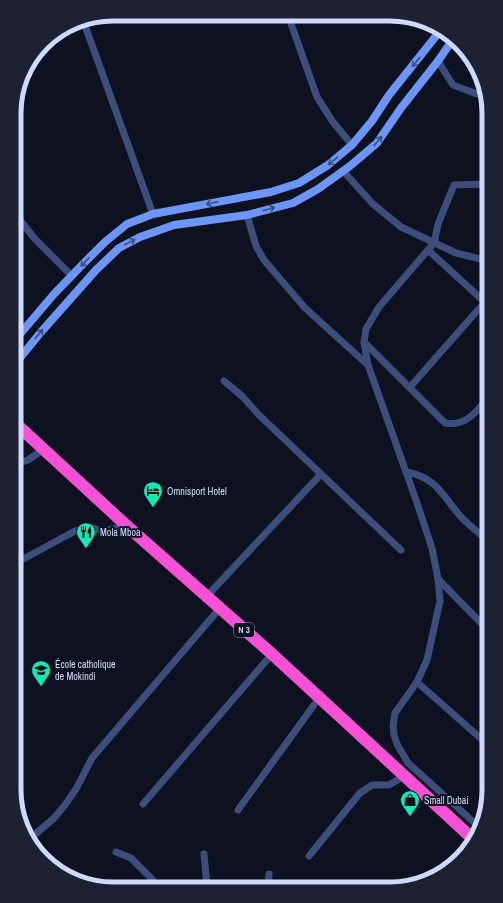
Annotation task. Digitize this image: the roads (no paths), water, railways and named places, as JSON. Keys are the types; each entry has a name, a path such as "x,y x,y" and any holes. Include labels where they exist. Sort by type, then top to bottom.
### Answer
{"highway":[{"name":"N 3","path":"21,428 127,526 272,654 470,836"}],"main road":[{"path":"21,331 105,242 127,224 154,214 271,192 299,183 328,165 352,145 372,121 389,95 437,35"},
{"path":"21,356 91,276 119,248 140,237 174,225 247,215 293,203 318,189 343,171 377,143 400,108 450,43"}],"street":[{"path":"290,21 318,98 333,122 352,145"},
{"path":"85,26 154,214"},
{"path":"438,61 452,85 480,94"},
{"path":"343,171 373,204 401,227 456,252 482,259"},
{"path":"475,824 408,763 394,736 393,726 395,713 417,682 427,660 440,601 438,579 432,548 368,365 364,342 366,329 379,307 434,243 438,224 454,185 482,184"},
{"path":"247,215 256,246 264,260 305,308 368,365"},
{"path":"21,221 72,276"},
{"path":"428,250 482,299"},
{"path":"410,386 482,309"},
{"path":"364,342 410,386 445,423 454,424 463,421 473,415 482,405"},
{"path":"224,381 242,396 259,415 401,550"},
{"path":"21,463 44,449"},
{"path":"406,472 418,474 436,486 463,518 482,536"},
{"path":"207,596 321,474"},
{"path":"21,560 75,531 89,527 103,531 127,526"},
{"path":"438,579 482,624"},
{"path":"33,836 54,818 65,805 76,789 92,758 220,608"},
{"path":"143,804 272,654"},
{"path":"417,682 482,739"},
{"path":"238,810 319,698"},
{"path":"309,856 360,793 372,785 389,785 404,776"},
{"path":"116,852 131,858 154,882"},
{"path":"204,854 207,882"},
{"path":"268,882 269,874"}],"place":[{"name":"Omnisport Hotel","path":"153,508"},
{"name":"Mola Mboa","path":"86,549"},
{"name":"École catholique de Mokindi","path":"41,687"},
{"name":"Small Dubai","path":"410,817"}]}
